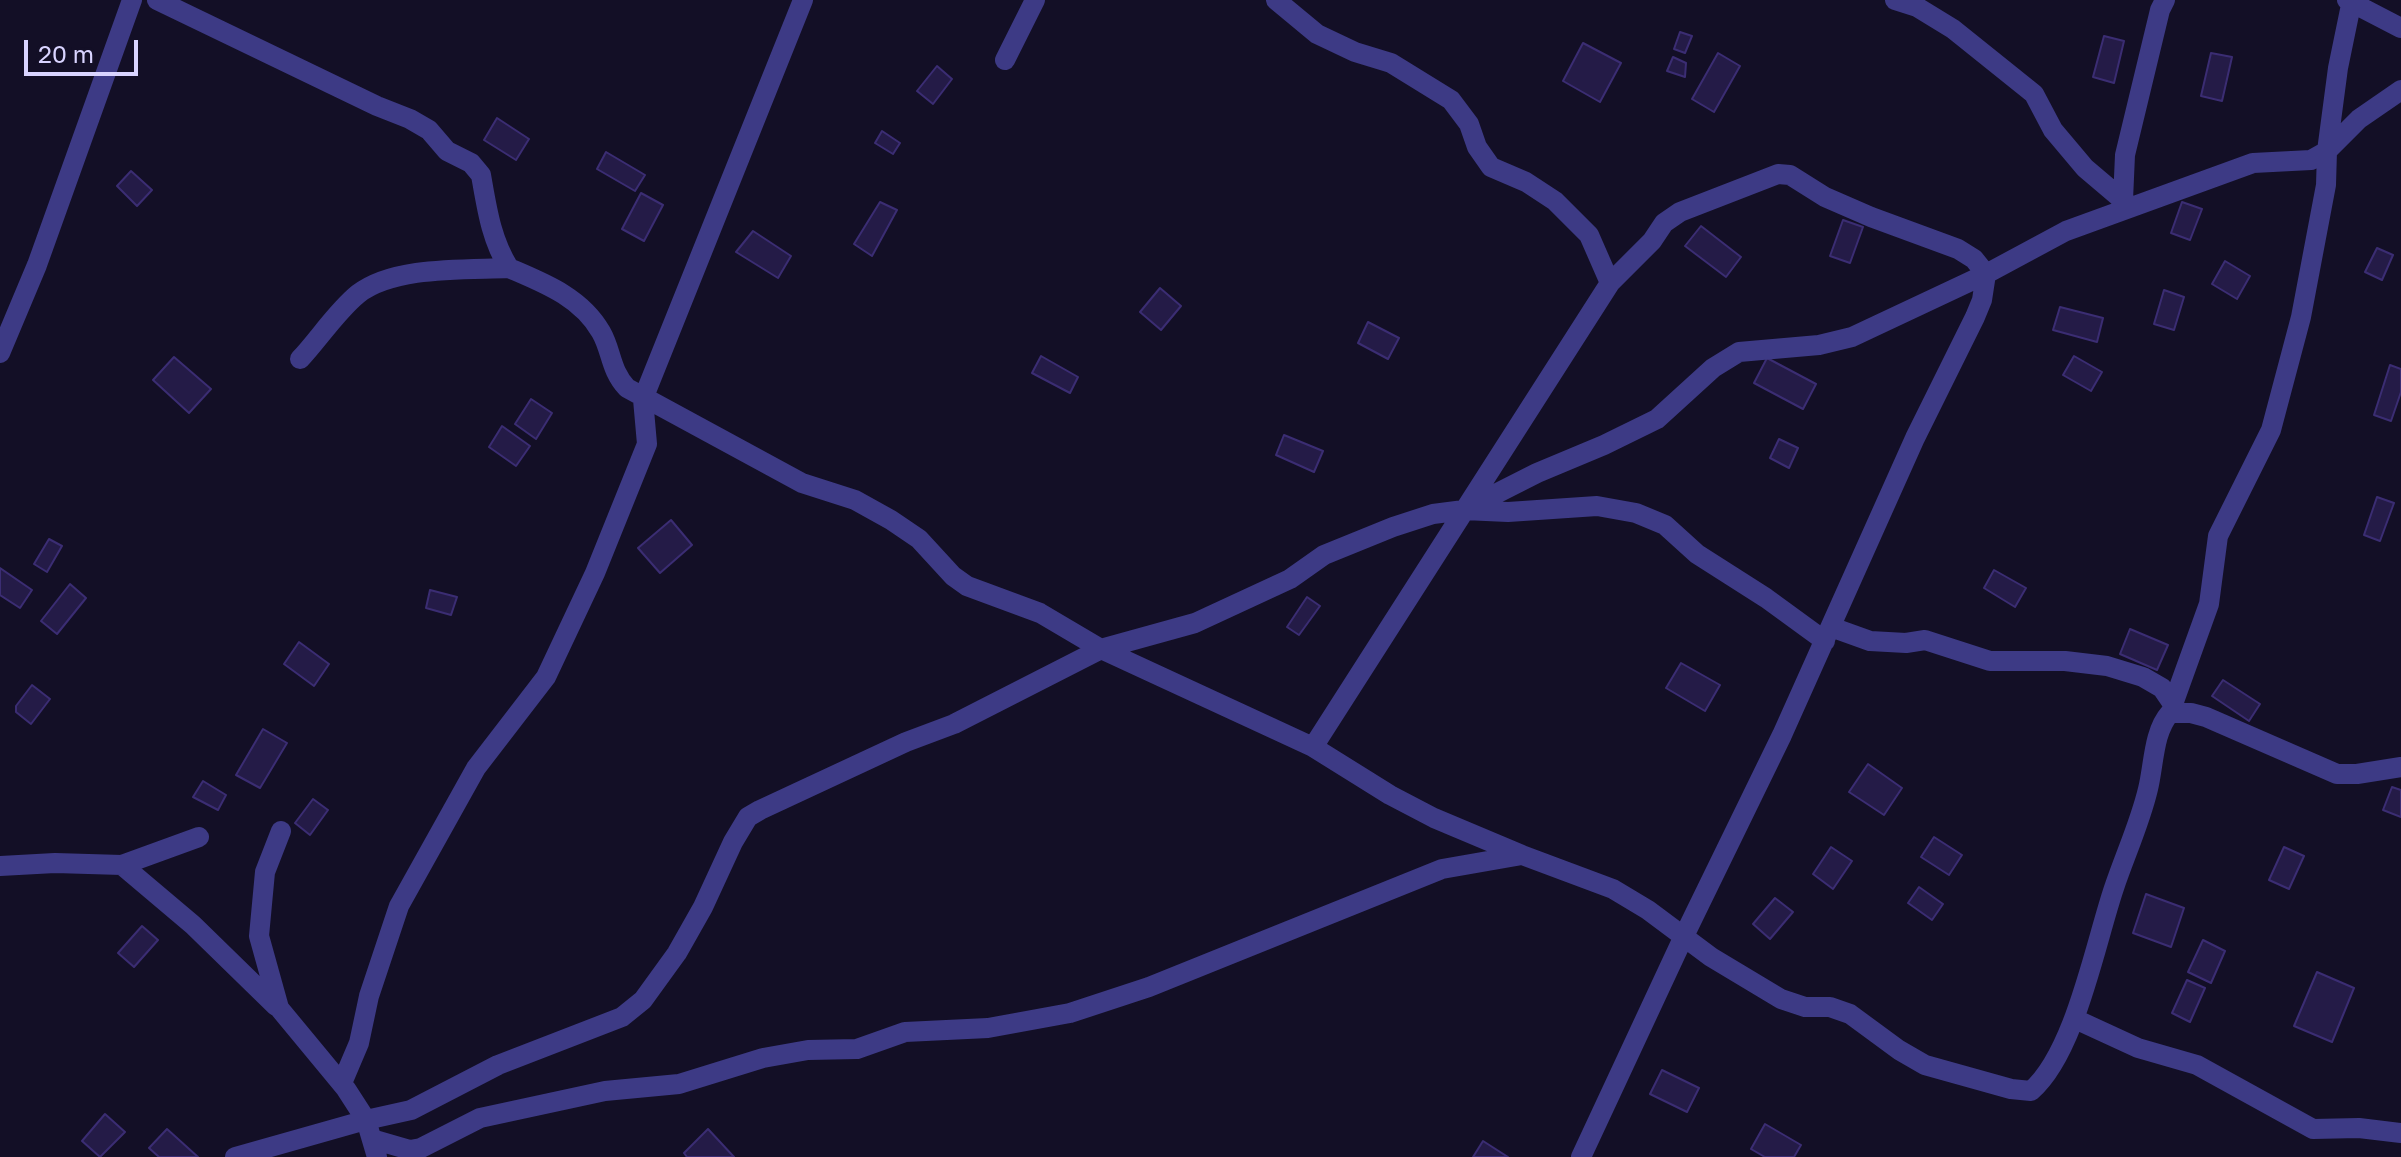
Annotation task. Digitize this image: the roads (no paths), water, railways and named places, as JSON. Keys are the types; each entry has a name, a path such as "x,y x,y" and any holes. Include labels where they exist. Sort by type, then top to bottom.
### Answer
{"street":[{"path":"0,353 37,265 132,0"},
{"path":"157,0 429,130 447,151 477,168 481,175 491,233 496,248 509,268"},
{"path":"342,1083 359,1043 369,996 399,906 476,768 546,677 595,573 647,444 643,399 803,0"},
{"path":"1005,60 1035,0"},
{"path":"1276,0 1317,34 1355,52 1391,63 1451,100 1469,124 1477,147 1491,167 1526,182 1555,201 1589,235 1610,283"},
{"path":"1895,0 1917,7 1953,29 2034,94 2061,140 2085,168 2127,204"},
{"path":"2127,204 2125,155 2165,0"},
{"path":"300,359 358,294 371,286 401,276 509,268 557,289 576,303 601,332 616,377 627,388 802,483 855,500 919,539 953,576 967,586 1040,613 1101,649 1313,747 1412,806 1522,855 1613,889 1711,957 1781,999 1805,1007 1830,1007 1850,1014 1925,1065 2011,1089 2031,1091 2047,1074 2075,1019 2094,947 2148,790 2164,720 2176,708 2209,604 2218,536 2271,430 2301,317 2326,185 2327,151 2350,1 2401,28"},
{"path":"1464,510 1657,419 1713,368 1739,352 1819,345 1852,337 2127,204 2253,163 2311,160 2327,151 2359,119 2401,90"},
{"path":"1313,747 1610,283 1652,241 1664,223 1680,212 1778,174 1790,175 1825,197 1958,249 1974,259 1986,274 1982,300 1975,317 1915,438 1782,735 1581,1157"},
{"path":"372,1139 411,1110 498,1065 622,1017 643,1000 677,953 748,817 906,742 954,724 1101,649 1195,623 1290,579 1324,555 1433,514 1464,510 1508,512 1597,506 1636,513 1665,525 1697,554 1828,634 1870,641 1906,643 1925,640 1990,661 2065,661 2107,666 2143,677 2162,688 2176,708 2206,717 2337,774 2401,767"},
{"path":"279,1008 259,936 265,872 281,831"},
{"path":"0,866 55,863 122,865 199,837"},
{"path":"235,1157 372,1139 410,1150 432,1144 480,1118 605,1091 679,1084 763,1058 808,1050 857,1049 905,1032 988,1028 1070,1013 1149,987 1442,869 1522,855"},
{"path":"122,865 193,925 279,1008 342,1083 372,1139"},
{"path":"2075,1019 2138,1048 2197,1065 2313,1129 2359,1128 2401,1133"}]}
